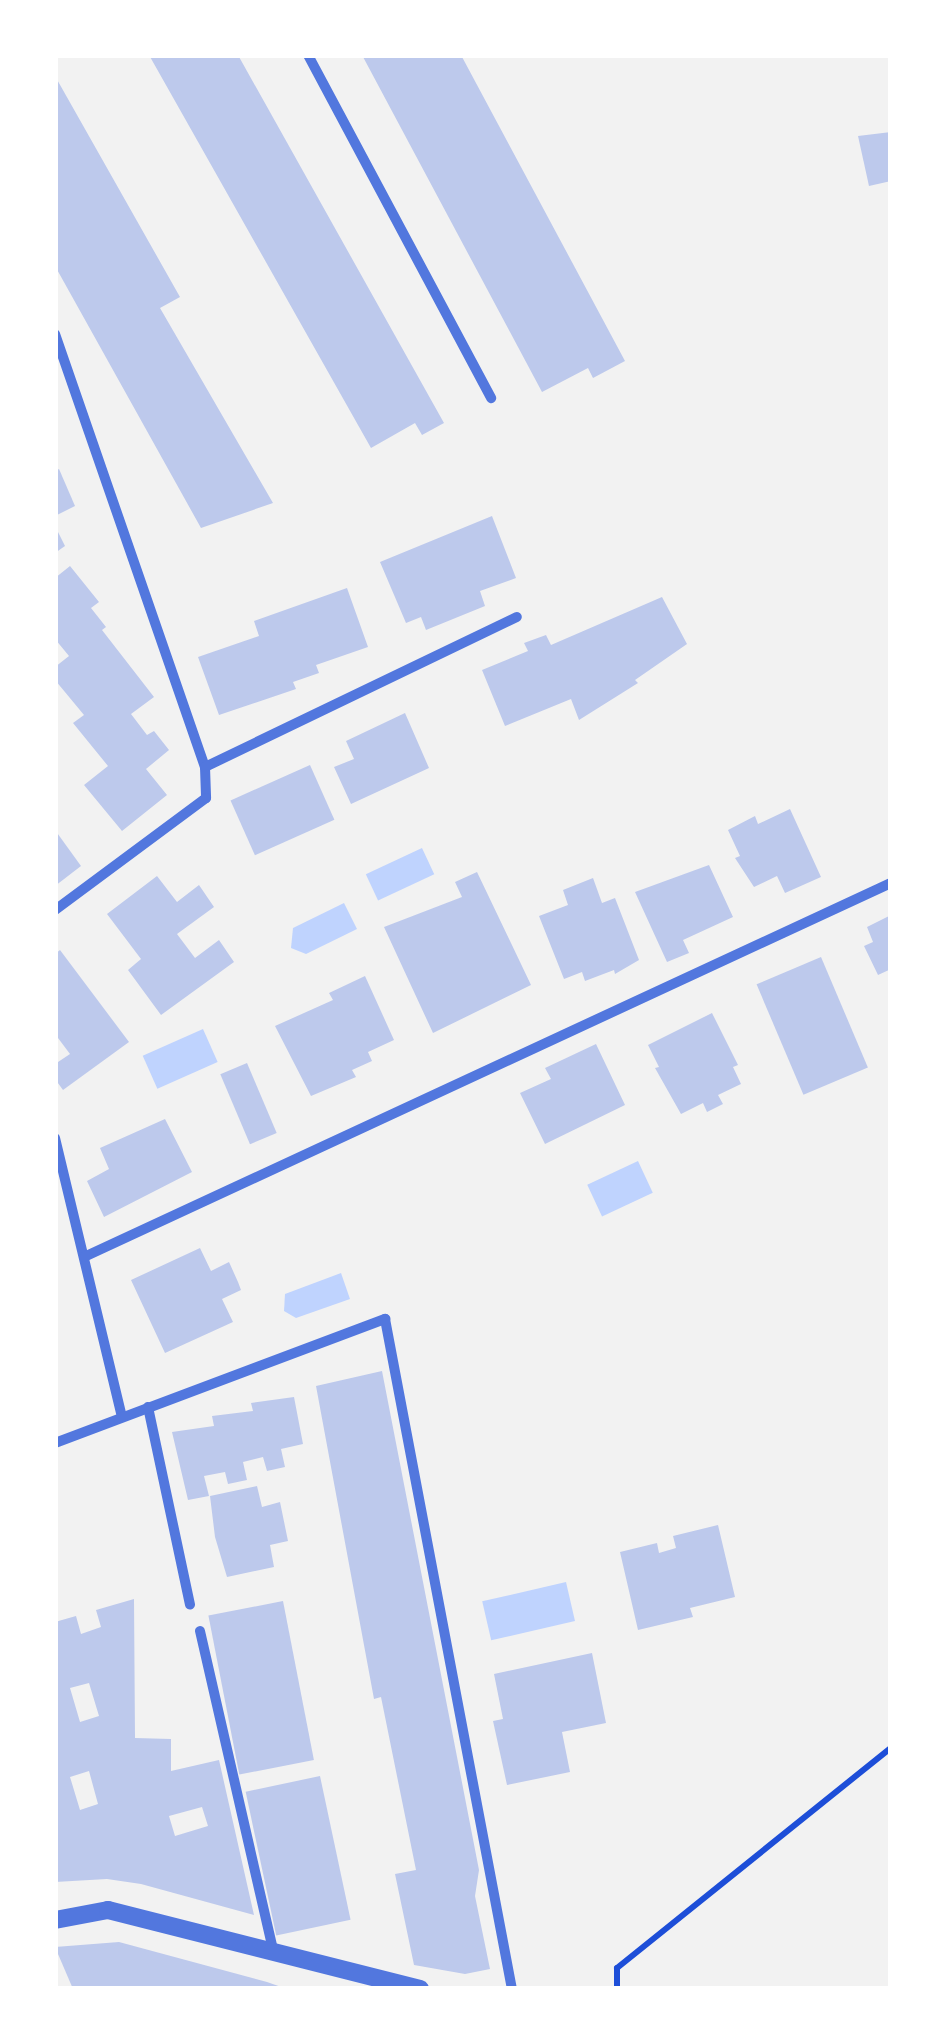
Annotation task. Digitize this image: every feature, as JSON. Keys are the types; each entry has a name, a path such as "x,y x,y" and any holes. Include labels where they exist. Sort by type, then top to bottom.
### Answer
{"street":[{"path":"308,55 491,398"},
{"path":"55,334 205,768 206,798 55,910"},
{"path":"205,768 518,617"},
{"path":"84,1257 891,882"},
{"path":"55,1138 122,1417"},
{"path":"55,1442 384,1319 512,1989"},
{"path":"148,1407 190,1605"},
{"path":"200,1631 273,1952"},
{"path":"55,1920 108,1910 420,1989"}],"path":[{"path":"617,1989 617,1968 891,1748"}],"water":[{"path":"422,848 434,874 378,900 366,874"},
{"path":"344,903 357,929 306,954 291,948 293,928"},
{"path":"203,1029 218,1062 157,1089 143,1056"},
{"path":"638,1161 653,1193 602,1216 587,1185"},
{"path":"341,1273 350,1299 296,1318 284,1311 285,1294"},
{"path":"566,1582 575,1621 491,1640 482,1601"}],"building":[{"path":"149,55 238,55 444,423 422,435 415,423 371,448"},
{"path":"362,55 461,55 625,361 593,378 588,368 542,392"},
{"path":"55,76 180,297 160,308 273,503 201,528 55,266"},
{"path":"891,132 891,181 869,186 858,136"},
{"path":"59,469 75,506 55,516 55,471"},
{"path":"492,516 516,578 480,591 485,606 426,630 421,617 406,623 380,562"},
{"path":"55,526 65,546 55,553"},
{"path":"70,566 99,602 91,608 106,627 102,630 154,697 131,714 147,735 154,731 169,750 146,769 167,795 122,831 84,785 108,766 73,723 84,715 55,680 55,667 69,656 55,639 55,578"},
{"path":"347,588 368,647 316,665 319,673 293,682 296,689 219,715 198,657 259,636 254,621"},
{"path":"662,597 687,644 635,680 638,683 579,720 571,699 505,726 482,670 528,651 524,643 546,635 551,645"},
{"path":"405,713 429,768 351,804 334,767 354,759 346,741"},
{"path":"310,765 334,820 255,855 231,800"},
{"path":"790,809 821,877 785,893 777,876 754,887 735,858 740,856 728,830 755,816 758,824"},
{"path":"55,830 81,866 55,886"},
{"path":"709,865 733,917 683,940 689,953 667,962 635,892"},
{"path":"477,872 531,985 433,1033 384,927 462,897 455,882"},
{"path":"157,876 177,902 199,885 214,907 177,934 195,958 219,940 234,962 161,1015 128,970 141,959 107,914"},
{"path":"593,878 602,903 615,898 639,960 615,974 614,970 585,981 582,972 564,979 539,916 568,905 563,890"},
{"path":"891,915 891,969 878,975 864,946 873,942 867,927"},
{"path":"60,950 129,1042 63,1090 55,1079 55,1064 70,1054 55,1034 55,954"},
{"path":"821,957 868,1067 803,1095 757,984"},
{"path":"365,976 394,1040 368,1052 372,1061 352,1070 356,1077 311,1096 275,1026 333,1000 329,993"},
{"path":"712,1013 738,1065 733,1067 741,1084 718,1095 723,1104 707,1112 703,1103 681,1114 655,1068 659,1067 648,1045"},
{"path":"596,1044 625,1105 545,1144 520,1093 551,1079 545,1068"},
{"path":"247,1063 277,1133 250,1144 220,1074"},
{"path":"165,1119 192,1172 104,1217 87,1181 109,1169 100,1148"},
{"path":"200,1248 211,1271 229,1262 238,1282 241,1290 222,1299 233,1322 165,1353 131,1280"},
{"path":"382,1371 479,1870 475,1896 490,1969 465,1974 414,1965 395,1874 416,1870 381,1697 374,1699 316,1386"},
{"path":"294,1397 303,1444 281,1449 285,1467 267,1471 263,1457 243,1462 247,1480 228,1484 225,1472 204,1476 209,1496 188,1500 172,1432 214,1426 212,1416 253,1411 251,1403"},
{"path":"257,1486 262,1507 280,1502 288,1541 270,1545 274,1567 227,1577 215,1537 210,1496"},
{"path":"718,1525 735,1597 690,1608 693,1617 638,1630 620,1552 657,1543 659,1553 676,1548 673,1536"},
{"path":"134,1599 135,1738 171,1739 171,1771 219,1760 254,1915 141,1884 107,1879 55,1882 55,1622 76,1616 81,1634 101,1627 96,1610","holes":["89,1683 99,1716 80,1722 70,1688","89,1771 98,1804 80,1810 70,1777","202,1807 208,1826 175,1836 169,1816"]},
{"path":"283,1601 314,1760 239,1775 208,1616"},
{"path":"592,1653 606,1723 562,1732 570,1772 507,1785 493,1721 503,1719 494,1674"},
{"path":"320,1776 351,1920 276,1936 246,1792"},
{"path":"119,1942 287,1989 73,1989 55,1947"}]}
